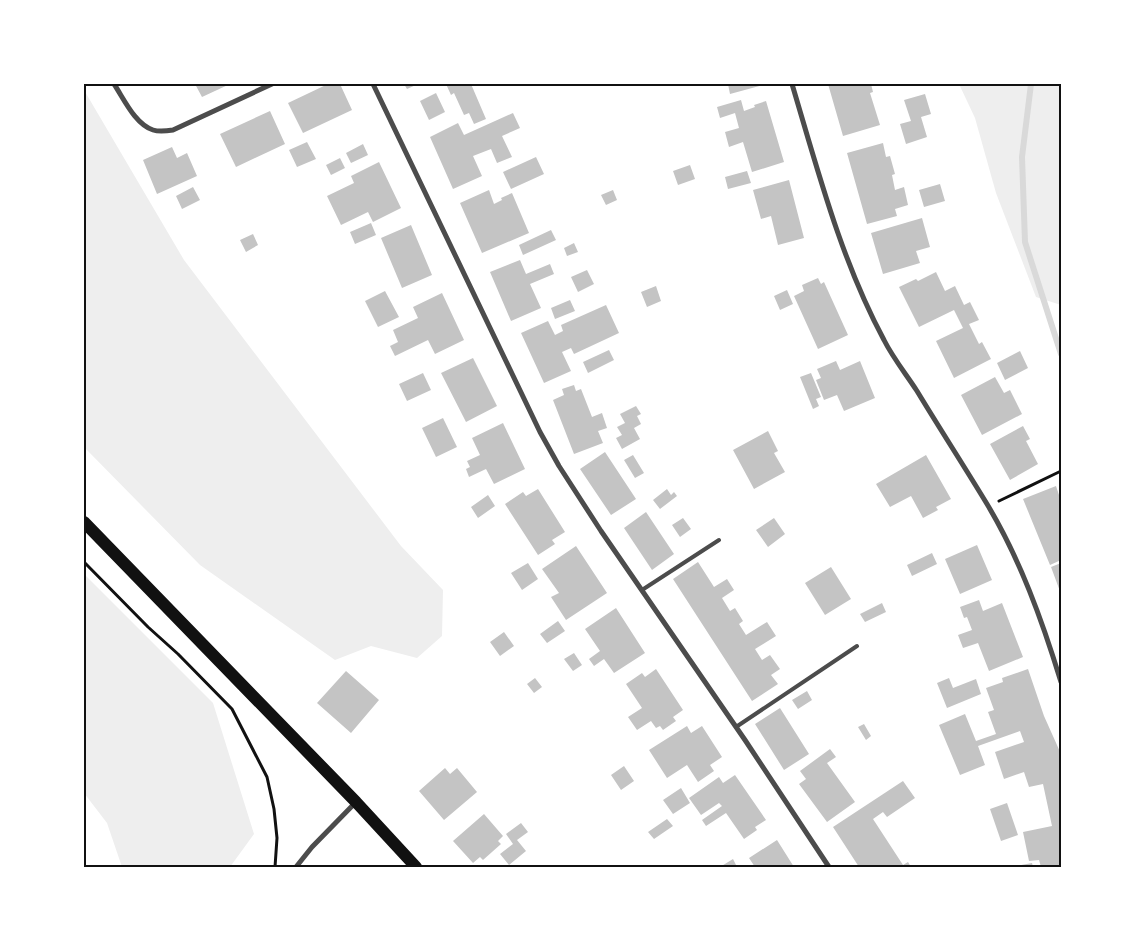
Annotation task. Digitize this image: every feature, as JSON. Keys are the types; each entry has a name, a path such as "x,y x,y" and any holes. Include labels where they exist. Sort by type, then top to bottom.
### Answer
{"main road":[{"path":"84,522 356,802 416,867"}],"street":[{"path":"114,84 137,120 152,130 162,131 173,130 272,84"},
{"path":"373,84 540,432 559,466 601,531 830,867"},
{"path":"792,84 836,229 862,294 885,342 958,456 1011,549 1029,590 1061,682"},
{"path":"296,867 312,847 356,802"}],"lane":[{"path":"642,590 719,540"},
{"path":"736,727 857,646"}],"path":[{"path":"988,506 1061,471"},
{"path":"84,562 232,709 267,777 274,809 275,867"}],"shaded area":[{"path":"959,84 1061,84 1061,305 1036,297 996,193 975,118"},
{"path":"84,90 184,260 401,546 443,590 442,636 417,658 371,646 335,660 200,565 84,447"},
{"path":"84,574 213,703 254,834 230,867 122,867 107,823 84,793"}],"building":[{"path":"195,84 230,84 202,97"},
{"path":"328,84 340,84 352,110 303,133 288,103"},
{"path":"404,84 418,84 407,89"},
{"path":"446,84 471,84 486,119 474,124 469,113 464,115 454,93 451,95"},
{"path":"728,84 767,84 730,94"},
{"path":"828,84 871,84 873,92 870,93 880,125 843,136"},
{"path":"436,93 445,112 429,120 420,101"},
{"path":"925,94 931,114 921,117 927,137 906,144 900,124 911,121 904,100"},
{"path":"741,100 744,111 766,101 784,162 752,172 743,142 729,147 725,132 739,128 735,113 720,118 717,107"},
{"path":"270,111 285,144 236,167 220,134"},
{"path":"513,113 520,128 502,136 512,157 497,163 491,149 473,156 482,176 453,189 430,137 458,123 464,135"},
{"path":"307,142 316,159 297,167 289,150"},
{"path":"883,143 886,157 890,156 895,174 892,175 895,190 904,187 908,205 895,209 897,216 867,224 847,153"},
{"path":"363,144 368,155 351,163 346,153"},
{"path":"172,147 177,158 187,153 197,176 157,194 143,160"},
{"path":"536,157 544,174 511,189 503,172"},
{"path":"340,158 345,168 331,175 326,165"},
{"path":"379,162 401,208 373,222 368,212 341,225 327,196 354,183 351,176"},
{"path":"690,165 695,179 678,185 673,171"},
{"path":"747,171 751,183 728,189 725,177"},
{"path":"789,180 804,238 778,245 771,216 761,219 753,190"},
{"path":"940,184 945,201 924,207 919,190"},
{"path":"193,187 200,200 182,209 176,196"},
{"path":"489,190 494,204 512,193 529,233 482,253 460,203"},
{"path":"613,190 617,200 606,205 601,195"},
{"path":"922,218 930,247 916,251 920,263 883,274 871,233"},
{"path":"371,223 376,235 355,244 350,232"},
{"path":"411,225 432,275 402,288 381,238"},
{"path":"551,230 556,240 523,255 519,245"},
{"path":"253,234 258,245 246,252 240,240"},
{"path":"574,243 578,252 567,256 564,248"},
{"path":"520,260 526,274 550,264 554,274 530,284 541,308 511,321 490,272"},
{"path":"587,270 594,284 578,292 571,277"},
{"path":"936,272 945,291 955,286 964,305 970,302 979,320 969,324 979,344 982,342 991,359 954,378 936,341 963,328 954,310 919,327 899,287 916,279 918,281"},
{"path":"818,278 821,284 824,282 848,335 818,349 794,296 804,291 802,285"},
{"path":"656,286 661,301 647,307 641,292"},
{"path":"787,290 793,304 780,310 774,296"},
{"path":"385,291 399,317 378,327 365,301"},
{"path":"442,293 464,340 435,354 428,340 395,356 390,346 398,342 393,330 418,318 413,307"},
{"path":"570,300 575,311 555,319 551,308"},
{"path":"606,305 619,333 574,354 571,348 562,352 571,371 544,383 521,333 548,321 555,335 563,331 561,325"},
{"path":"609,350 614,360 588,373 583,362"},
{"path":"1020,351 1028,368 1005,380 997,363"},
{"path":"473,358 497,406 466,422 441,373"},
{"path":"836,361 840,370 860,361 875,398 844,411 837,395 824,400 816,380 821,378 817,369"},
{"path":"423,373 431,390 407,401 399,384"},
{"path":"811,373 821,397 816,399 819,406 813,409 800,377"},
{"path":"995,377 1004,393 1010,390 1022,414 982,435 961,395"},
{"path":"574,385 576,391 581,389 592,417 602,413 607,428 598,431 603,443 574,454 553,400 564,395 562,389"},
{"path":"636,406 641,414 637,416 641,424 634,428 640,439 622,449 616,438 622,435 617,427 625,423 620,414"},
{"path":"443,418 457,447 436,457 422,428"},
{"path":"503,423 525,469 494,484 486,469 469,477 466,469 470,467 467,461 480,455 472,438"},
{"path":"1023,426 1030,439 1026,441 1038,464 1010,480 990,444"},
{"path":"768,431 778,451 774,453 785,472 754,489 733,450"},
{"path":"605,452 636,499 611,515 580,469"},
{"path":"633,455 644,473 635,478 624,460"},
{"path":"926,455 951,499 936,507 938,510 923,518 911,496 890,507 876,484"},
{"path":"1056,486 1061,501 1061,560 1050,565 1023,499"},
{"path":"538,489 565,532 552,540 555,544 538,555 505,504 523,492 526,496"},
{"path":"667,489 671,495 674,492 677,496 660,509 653,500"},
{"path":"488,495 495,506 478,518 471,507"},
{"path":"646,512 674,554 652,570 624,528"},
{"path":"683,518 691,529 680,537 672,525"},
{"path":"774,518 785,534 768,547 756,530"},
{"path":"977,545 992,580 960,594 945,559"},
{"path":"576,546 607,593 566,620 551,597 559,593 542,569"},
{"path":"932,553 937,564 912,576 907,565"},
{"path":"698,562 714,587 727,579 734,590 722,598 730,611 735,608 743,621 739,624 746,635 767,622 776,636 755,649 762,660 770,655 780,669 771,675 778,684 752,701 673,579"},
{"path":"528,563 538,579 522,590 511,573"},
{"path":"1061,563 1061,594 1051,567"},
{"path":"831,567 851,599 825,615 805,583"},
{"path":"979,600 983,611 1002,603 1023,657 989,671 978,643 963,648 958,635 972,630 967,617 964,618 960,607"},
{"path":"882,603 886,612 865,622 860,614"},
{"path":"616,608 645,653 614,673 604,659 594,666 589,659 600,651 585,629"},
{"path":"558,621 565,631 547,643 540,634"},
{"path":"504,632 514,646 500,656 490,642"},
{"path":"574,653 582,665 573,671 564,659"},
{"path":"656,669 683,710 673,717 676,721 663,730 660,726 656,728 651,721 637,730 628,717 642,708 626,684 642,673 645,677"},
{"path":"1028,669 1044,716 1061,754 1061,867 1041,867 1039,860 1029,861 1023,832 1052,826 1043,784 1029,787 1024,772 1004,779 995,752 1024,742 1020,731 978,746 985,765 960,775 939,725 965,714 976,741 996,734 988,712 994,710 986,688 1003,682 1002,678"},
{"path":"346,671 379,700 351,733 317,703"},
{"path":"535,678 542,687 534,693 527,684"},
{"path":"949,678 953,688 976,679 981,694 947,708 937,683"},
{"path":"807,691 812,700 798,709 792,700"},
{"path":"780,708 809,754 784,770 755,724"},
{"path":"864,724 871,736 866,740 858,727"},
{"path":"687,726 691,733 702,726 722,757 710,765 714,771 698,782 687,765 667,778 649,750"},
{"path":"830,749 836,757 827,763 855,802 827,822 799,784 806,779 800,771"},
{"path":"624,766 634,781 621,790 611,775"},
{"path":"445,768 450,774 457,768 477,792 444,820 419,791"},
{"path":"735,775 766,820 755,827 757,830 744,839 726,813 706,826 702,820 722,806 719,803 701,815 689,798 719,777 723,783"},
{"path":"903,781 915,798 887,817 883,812 873,819 903,865 908,862 911,867 859,867 833,827"},
{"path":"681,788 690,803 673,814 663,800"},
{"path":"1007,803 1018,835 1001,841 990,809"},
{"path":"484,814 503,836 498,841 501,844 483,860 480,857 473,863 453,841"},
{"path":"667,819 673,826 654,839 648,832"},
{"path":"521,823 528,832 517,840 526,851 509,865 500,854 513,844 506,834"},
{"path":"777,840 794,867 755,867 749,858"},
{"path":"733,859 737,867 720,867"},
{"path":"1032,863 1033,867 1016,867 1016,866"}],"waterway":[{"path":"1031,84 1022,157 1025,242 1061,354"}]}
